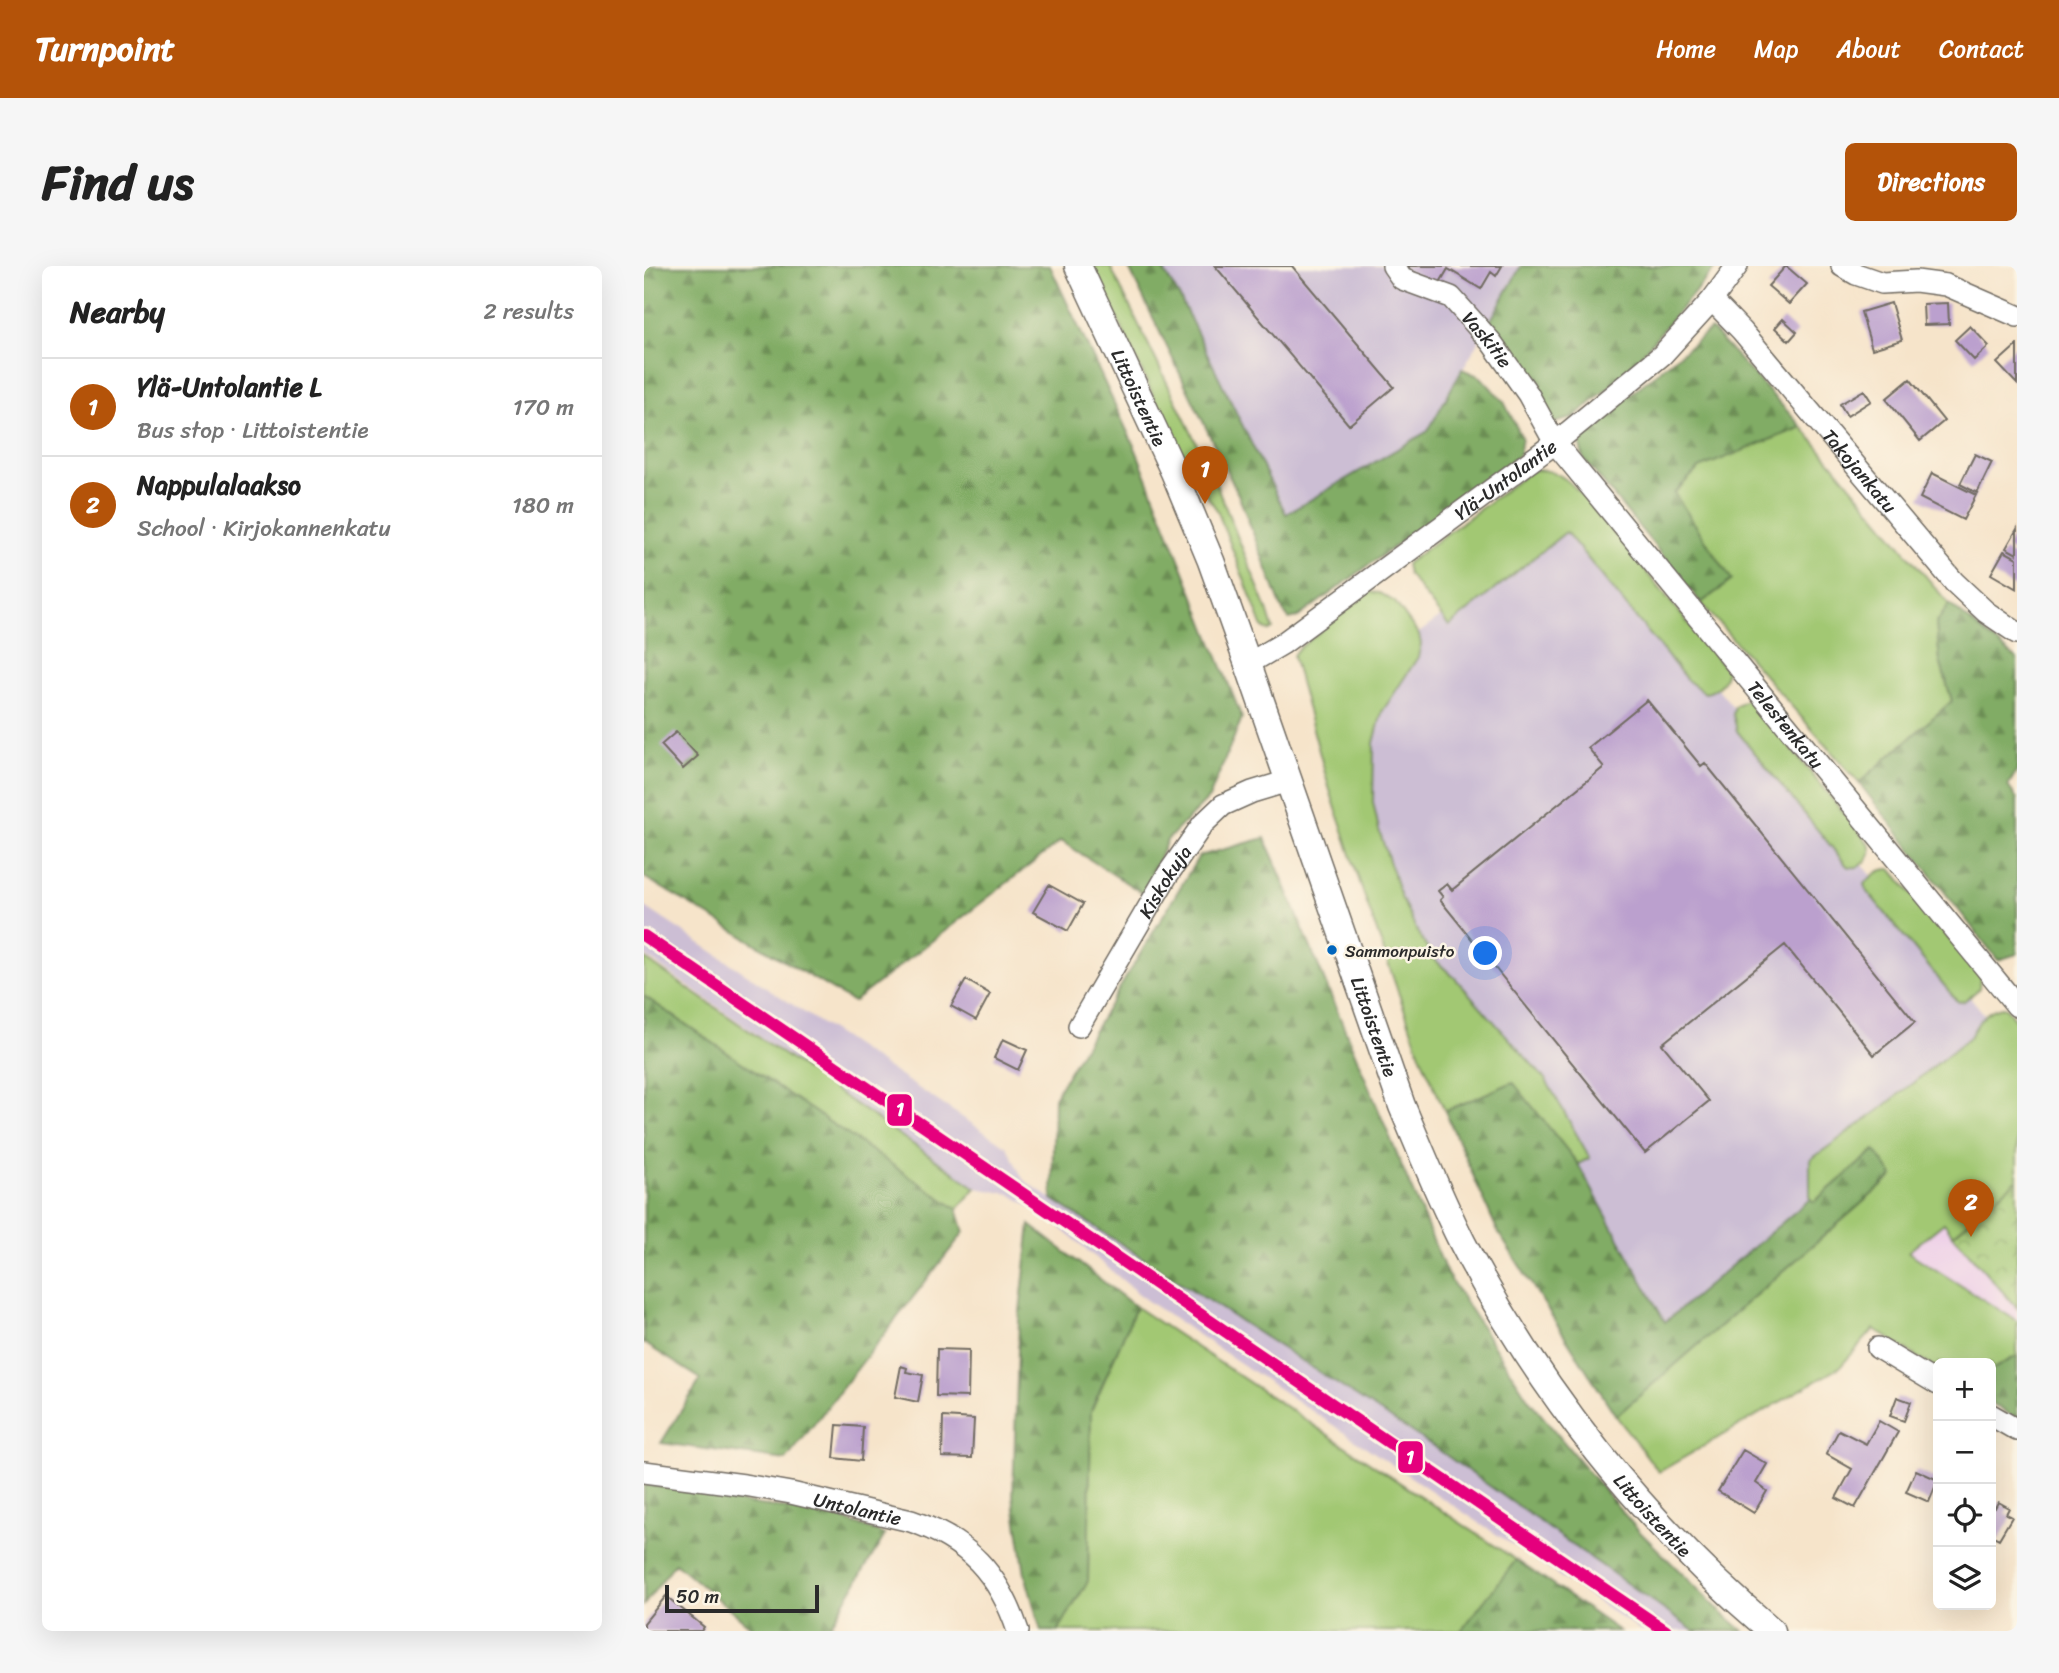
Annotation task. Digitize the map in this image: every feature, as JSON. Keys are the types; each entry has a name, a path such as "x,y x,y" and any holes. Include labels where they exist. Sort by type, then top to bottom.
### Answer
{"street":[{"name":"Littoistentie","path":"1078,266 1174,472 1210,561 1402,1106 1440,1195 1484,1283 1551,1388 1597,1451 1694,1560 1772,1631"},
{"name":"Vaskitie","path":"1393,266 1402,279 1451,297 1492,343 1528,394 1555,443"},
{"name":"Ylä-Untolantie","path":"1248,664 1282,644 1555,443 1662,355 1712,300 1737,266"},
{"path":"1842,266 1881,283 1916,281 1946,285 2017,316"},
{"name":"Takojankatu","path":"1712,300 1742,331 1954,582 1986,612 2017,633"},
{"name":"Telestenkatu","path":"1555,443 2017,1006"},
{"name":"Kiskokuja","path":"1079,1026 1168,874 1203,824 1223,806 1252,792 1288,781"},
{"path":"1878,1348 1933,1381"},
{"path":"1996,1418 2017,1430"},
{"name":"Untolantie","path":"644,1472 791,1493 928,1527 960,1545 986,1570 1004,1595 1018,1631"}],"shaded area":[{"path":"1161,266 1521,266 1428,431 1286,514 1180,298"},
{"path":"1577,516 2002,1036 1665,1322 1578,1164 1424,972 1355,783 1393,652"},
{"path":"644,906 1007,1147 1023,1179 1035,1188 1435,1447 1694,1631 1641,1631 1146,1300 1056,1224 1010,1194 976,1188 644,955"},
{"path":"2017,1164 2017,1321 1908,1252"}],"green space":[{"path":"644,266 1050,266 1136,450 1242,718 1209,798 1167,840 1144,894 1061,841 853,1002 644,877"},
{"path":"1093,266 1110,266 1214,479 1267,609 1273,629 1269,631 1263,628 1217,510 1185,464"},
{"path":"1128,266 1161,266 1180,298 1286,514 1428,431 1462,369 1481,377 1504,402 1522,438 1519,455 1298,617 1289,619 1283,611 1238,494"},
{"path":"1521,266 1717,266 1626,373 1573,418 1553,423 1488,325"},
{"path":"1711,329 1802,427 1699,468 1674,493 1732,580 1701,603 1583,458 1580,445 1585,431"},
{"path":"1802,427 1949,604 1936,624 1940,661 1952,701 1859,783 1701,603 1732,580 1674,493 1699,468"},
{"path":"1531,471 1558,475 1587,500 1726,669 1725,678 1717,688 1705,693 1687,680 1566,532 1449,626 1408,574 1406,564"},
{"path":"1368,592 1379,593 1395,602 1419,635 1421,644 1418,657 1382,712 1374,743 1373,802 1379,830 1401,897 1433,958 1455,978 1546,1080 1590,1158 1578,1164 1513,1083 1445,1111 1421,1057 1328,784 1293,656"},
{"path":"1949,604 2017,659 2017,770 2008,786 2017,799 2017,954 1998,960 1859,783 1952,701 1940,661 1936,624"},
{"path":"1747,699 1751,700 1869,844 1870,854 1861,865 1847,866 1737,731 1733,714 1735,706"},
{"path":"1265,838 1447,1274 1529,1400 1581,1463 1636,1528 1743,1631 1694,1631 1433,1446 1052,1199 1054,1097 1199,856"},
{"path":"1891,869 1980,976 1979,989 1964,1001 1956,1000 1867,891 1865,884 1870,878 1880,871"},
{"path":"644,958 976,1188 957,1209 644,996"},
{"path":"644,996 957,1209 964,1232 786,1460 661,1443 701,1379 644,1343"},
{"path":"2006,1008 2017,1022 2017,1180 1953,1235 1944,1223 1908,1252 2017,1321 2017,1356 1996,1367 1996,1358 1933,1358 1933,1367 1874,1329 1840,1367 1659,1472 1616,1416 1893,1176 1874,1151 1814,1202 1810,1199 1810,1160 1878,1111 1970,1037 1986,1014"},
{"path":"1513,1082 1578,1164 1665,1322 1810,1199 1814,1202 1875,1150 1893,1176 1616,1416 1498,1232 1445,1111"},
{"path":"2017,1180 2017,1308 1953,1235"},
{"path":"1030,1225 1136,1307 1091,1411 1088,1581 1058,1631 1041,1631 1025,1574 1013,1496 1019,1320"},
{"path":"1136,1307 1516,1560 1461,1631 1058,1631 1088,1581 1091,1411"},
{"path":"2017,1356 2017,1419 1996,1406 1996,1367"},
{"path":"644,1485 832,1515 885,1535 827,1631 756,1631 675,1563 644,1605"},
{"path":"1516,1560 1619,1631 1461,1631"}],"building":[{"path":"1215,266 1292,266 1394,387 1349,425"},
{"path":"1405,266 1502,266 1496,276 1491,272 1481,289 1448,269 1438,286"},
{"path":"1786,266 1807,284 1789,304 1768,286"},
{"path":"1891,303 1902,340 1872,349 1861,312"},
{"path":"1948,303 1949,324 1924,325 1923,304"},
{"path":"1783,319 1797,332 1789,341 1775,328"},
{"path":"1970,326 1989,346 1974,360 1955,340"},
{"path":"2017,345 2017,384 1997,363"},
{"path":"1910,379 1944,421 1920,441 1886,399"},
{"path":"1864,390 1871,401 1847,416 1840,404"},
{"path":"1975,454 1992,462 1977,493 1960,484"},
{"path":"1932,473 1976,495 1963,520 1920,498"},
{"path":"2017,529 2017,554 2006,548"},
{"path":"2004,551 2017,558 2017,589 1991,574"},
{"path":"1647,700 1701,766 1705,763 1915,1022 1874,1055 1785,945 1662,1044 1709,1101 1645,1153 1440,900 1443,897 1438,891 1447,884 1452,890 1604,767 1588,748"},
{"path":"676,732 698,756 683,769 661,745"},
{"path":"1049,885 1083,904 1068,931 1033,912"},
{"path":"966,980 990,994 976,1020 951,1006"},
{"path":"1003,1039 1027,1050 1018,1070 994,1058"},
{"path":"937,1349 969,1350 968,1397 936,1396"},
{"path":"901,1366 907,1368 906,1372 923,1375 918,1402 895,1397"},
{"path":"1897,1397 1911,1402 1904,1421 1890,1416"},
{"path":"943,1417 974,1419 972,1458 942,1457"},
{"path":"1879,1421 1898,1432 1855,1508 1836,1498 1852,1469 1826,1454 1839,1430 1866,1444"},
{"path":"837,1425 863,1427 861,1461 834,1458"},
{"path":"1743,1450 1767,1464 1756,1483 1767,1491 1754,1513 1718,1491"},
{"path":"1916,1470 1933,1478 1933,1492 1929,1502 1906,1492"},
{"path":"1998,1502 2009,1508 2006,1514 2012,1517 1999,1539 1996,1538"},
{"path":"666,1596 704,1627 701,1631 644,1631 644,1623"}],"transit line":[{"name":"1","path":"644,936 1666,1631"}],"place":[{"name":"Ylä-Untolantie L","path":"1205,504"},
{"name":"Sammonpuisto","path":"1332,950"},
{"name":"Nappulalaakso","path":"1971,1237"}]}
